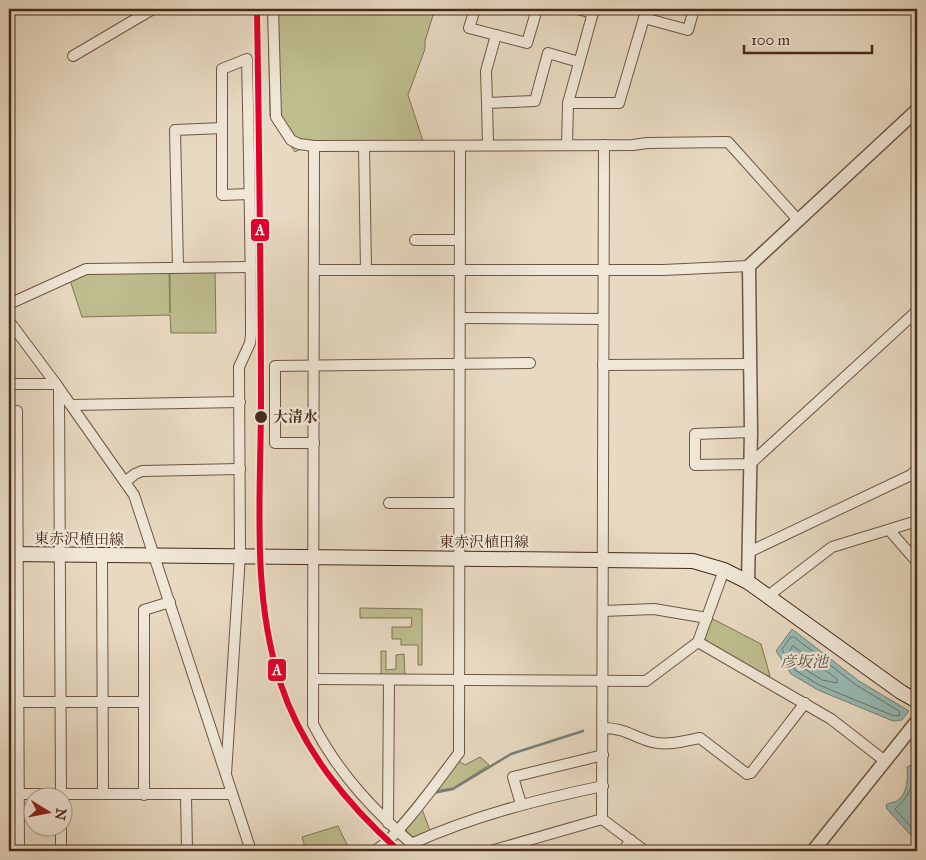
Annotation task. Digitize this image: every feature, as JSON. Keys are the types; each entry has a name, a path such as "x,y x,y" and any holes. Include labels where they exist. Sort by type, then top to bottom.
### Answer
{"main road":[{"name":"東赤沢植田線","path":"13,554 681,559 724,570 748,582 901,692 917,701"}],"street":[{"path":"73,56 153,9"},
{"path":"273,9 276,117 291,140 299,144 314,146 488,146 728,142 798,220"},
{"path":"475,9 469,28 527,43 537,9"},
{"path":"567,145 568,103 594,11 577,9"},
{"path":"568,103 619,103 646,13 688,30 694,9"},
{"path":"488,146 486,71 496,35"},
{"path":"487,103 535,101 548,53 579,62"},
{"path":"226,774 240,555 239,367 250,343 251,335 250,194 247,59 222,70 222,195 250,194"},
{"path":"315,270 604,270 700,269 749,266 916,114"},
{"path":"178,267 175,130 222,128"},
{"path":"602,819 604,145"},
{"path":"314,146 313,724 321,741 357,792 420,851"},
{"path":"364,146 366,270"},
{"path":"377,851 398,832 459,752 460,146"},
{"path":"415,240 460,240"},
{"path":"748,582 751,432 749,266"},
{"path":"9,304 86,269 251,267"},
{"path":"751,432 695,434 695,465 750,464 917,311"},
{"path":"460,318 603,319"},
{"path":"9,321 58,386 134,495 250,851"},
{"path":"314,443 275,443 275,366 530,363"},
{"path":"603,365 751,364"},
{"path":"9,384 58,386"},
{"path":"58,386 61,555 61,788"},
{"path":"71,405 240,402"},
{"path":"17,410 13,554 19,702 14,794 19,851"},
{"path":"125,482 134,474 142,471 240,469"},
{"path":"749,552 911,475 917,469"},
{"path":"389,503 458,503"},
{"path":"768,596 832,547 917,520"},
{"path":"890,530 917,562"},
{"path":"102,555 103,794"},
{"path":"314,679 646,681 698,642 724,570"},
{"path":"144,794 144,610 170,602"},
{"path":"603,610 654,609 707,618"},
{"path":"698,642 831,719 885,762"},
{"path":"388,823 389,680"},
{"path":"19,702 144,702"},
{"path":"603,728 622,729 658,743 685,742 700,738 747,774 751,772 805,704"},
{"path":"813,851 917,721"},
{"path":"521,804 513,777 603,755"},
{"path":"411,844 451,826 521,804 602,786"},
{"path":"186,794 187,851"},
{"path":"72,795 232,794"},
{"path":"602,819 645,851"},
{"path":"491,851 602,819"},
{"path":"61,838 61,851"},
{"path":"623,851 631,840"}],"shaded area":[{"path":"268,9 435,9 425,41 425,49 408,95 423,141 314,141 295,152 270,116"},
{"path":"169,271 170,313 170,271 215,271 216,333 171,333 170,315 82,317 70,280 89,273"},
{"path":"360,608 422,609 422,665 418,665 418,645 401,645 401,639 392,639 392,627 411,627 412,618 360,618"},
{"path":"711,618 761,644 770,676 759,675 704,641"},
{"path":"381,651 386,651 386,670 396,669 396,655 404,654 405,677 381,677"},
{"path":"480,757 489,765 453,788 434,791 458,761 465,765"},
{"path":"422,809 430,831 415,837 411,836 406,830 407,825"},
{"path":"338,826 350,851 306,851 302,837"}],"water":[{"name":"彦坂池","path":"792,629 859,681 909,711 902,720 893,721 818,690 791,674 776,651"},
{"path":"917,763 917,842 887,809 886,805 896,802 901,798 906,786 907,767"}],"waterway":[{"path":"433,793 453,789 511,754 583,731"}],"transit line":[{"name":"A","path":"257,9 261,351 259,506 261,578 265,613 271,648 280,682 289,707 301,730 314,753 344,795 399,851"}],"place":[{"name":"大清水","path":"261,417"}]}
